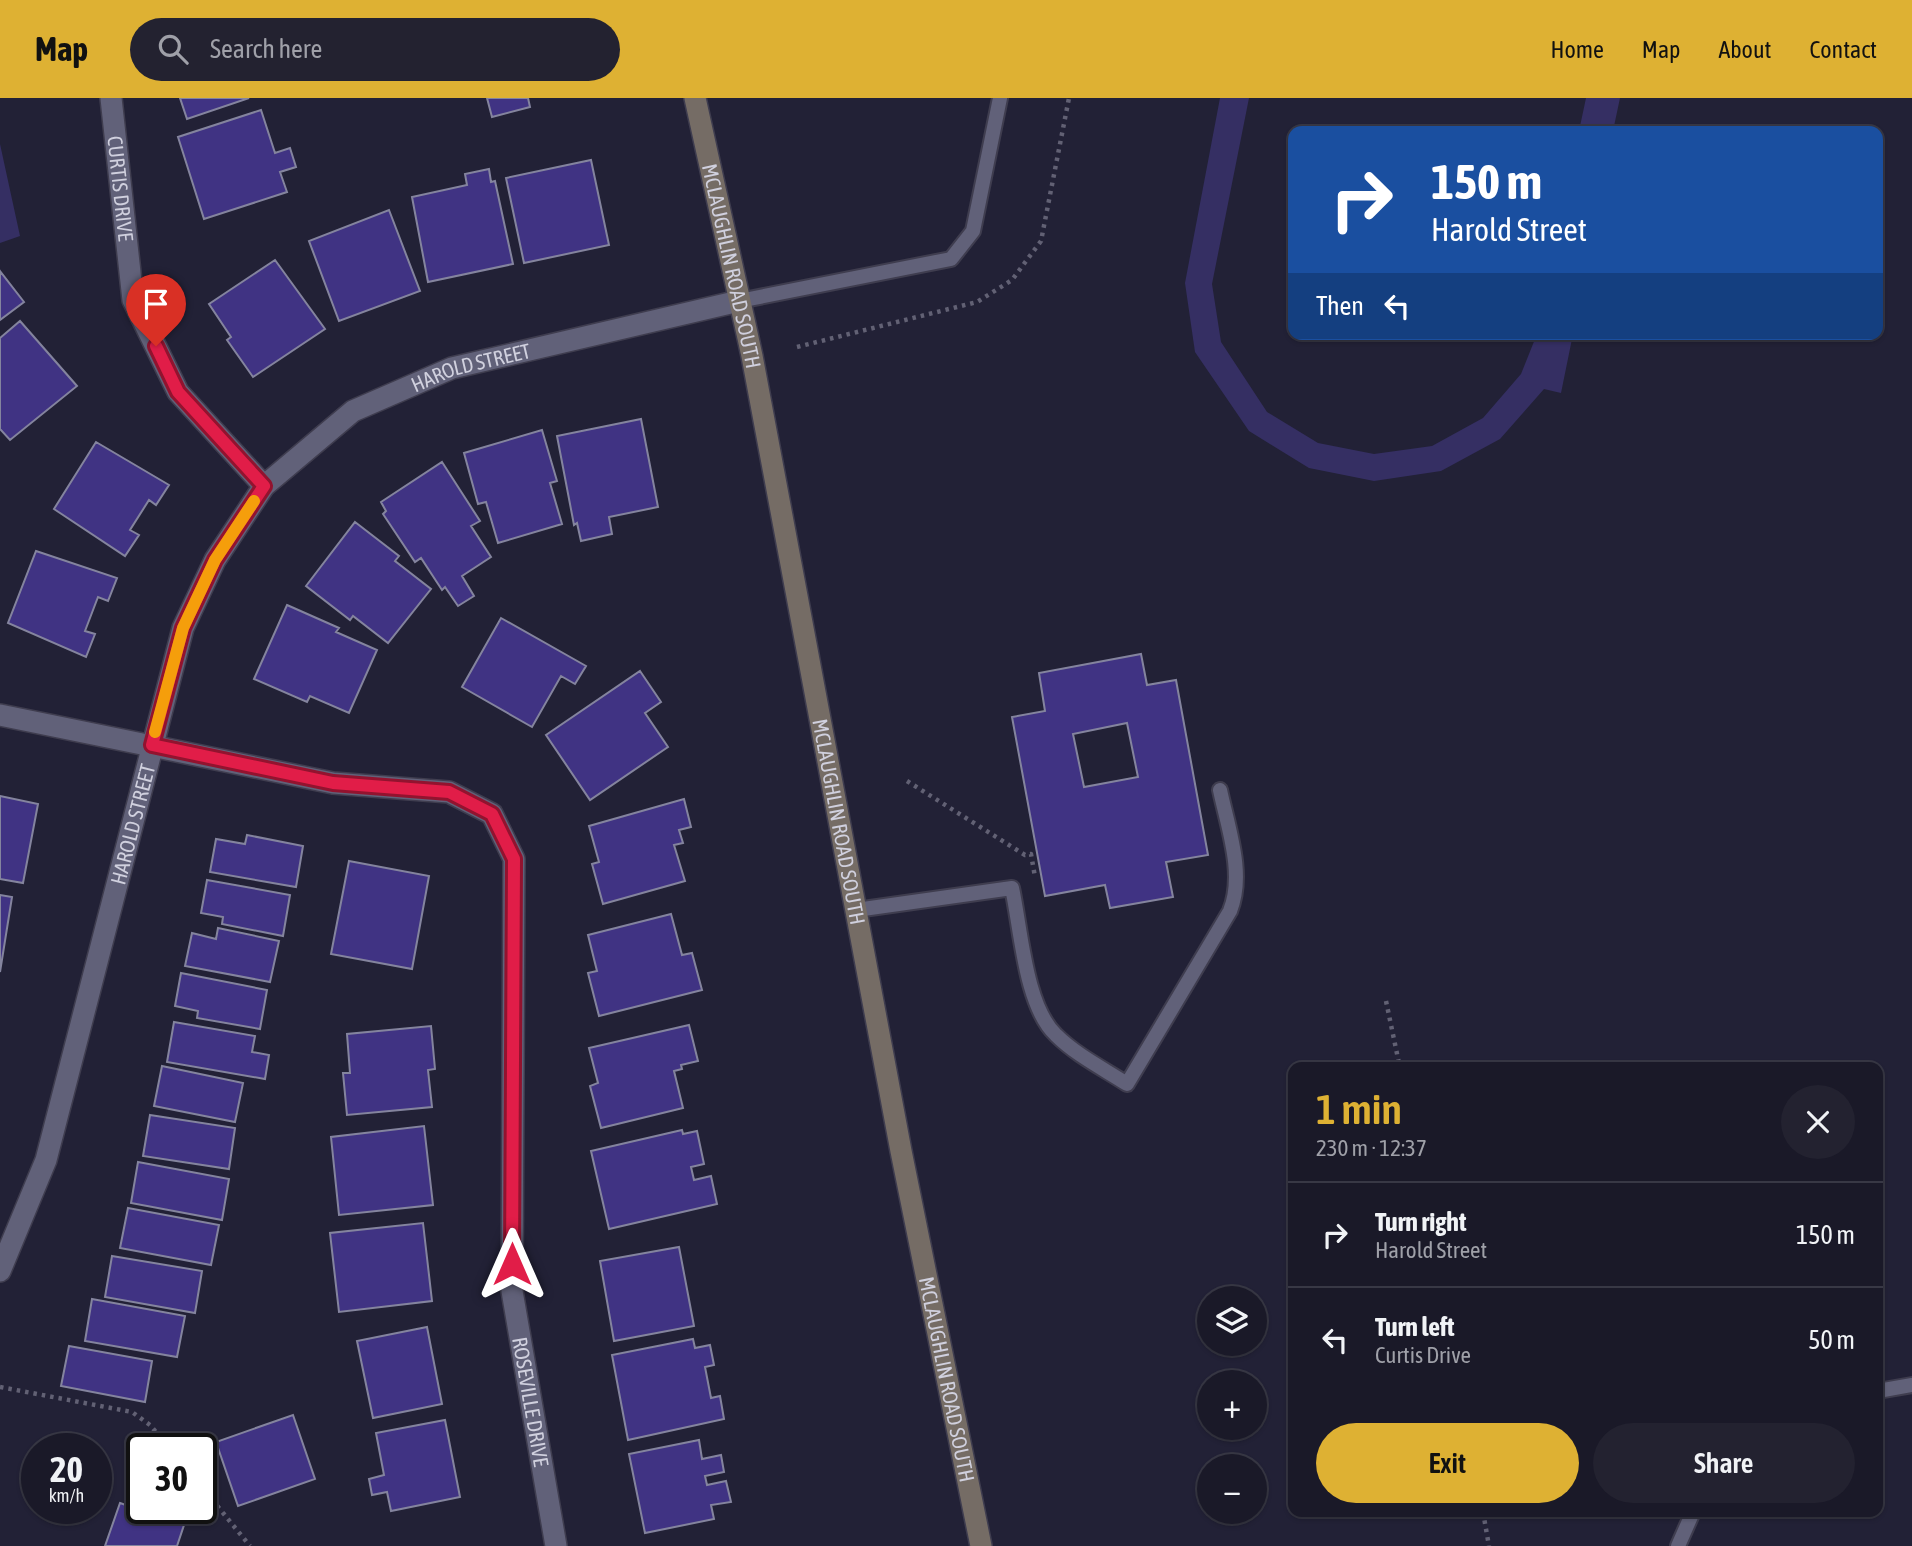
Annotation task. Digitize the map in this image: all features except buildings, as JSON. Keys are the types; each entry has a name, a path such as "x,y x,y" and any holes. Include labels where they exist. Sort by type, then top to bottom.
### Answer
{"main road":[{"name":"MCLAUGHLIN ROAD SOUTH","path":"695,98 739,301 981,1546"}],"street":[{"name":"CURTIS DRIVE","path":"111,98 133,300 178,392 264,486"},
{"name":"HAROLD STREET","path":"0,1271 46,1160 183,628 215,560 264,486 353,411 452,368 739,301"},
{"name":"ROSEVILLE DRIVE","path":"0,715 333,783 449,792 492,814 514,859 512,1292 556,1546"}],"lane":[{"path":"739,301 951,259 973,231 1000,98"},
{"path":"856,910 1012,888 1035,1000 1044,1020 1065,1043 1127,1084 1230,911 1236,895 1236,874 1220,790"},
{"path":"1883,1390 1912,1385"},
{"path":"1678,1546 1690,1517"}],"path":[{"path":"907,781 1025,855 1031,854 1036,880"},
{"path":"1386,1001 1399,1062"},
{"path":"0,1387 132,1412 157,1433"},
{"path":"217,1506 250,1546"},
{"path":"1483,1517 1489,1546"}],"shaded area":[{"path":"1220,98 1249,98 1212,284 1221,342 1267,412 1318,443 1374,454 1432,446 1483,418 1521,374 1535,340 1572,340 1561,393 1544,389 1500,439 1441,471 1374,481 1309,468 1249,431 1195,352 1185,283"},
{"path":"1586,98 1620,98 1614,126 1580,126"},
{"path":"0,144 20,236 0,243"}],"slow traffic":[{"path":"155,732 183,628 215,560 254,501"}],"route":[{"path":"156,346 178,392 264,486 215,560 183,628 152,745 333,783 449,792 492,814 514,859 512,1264"}]}
